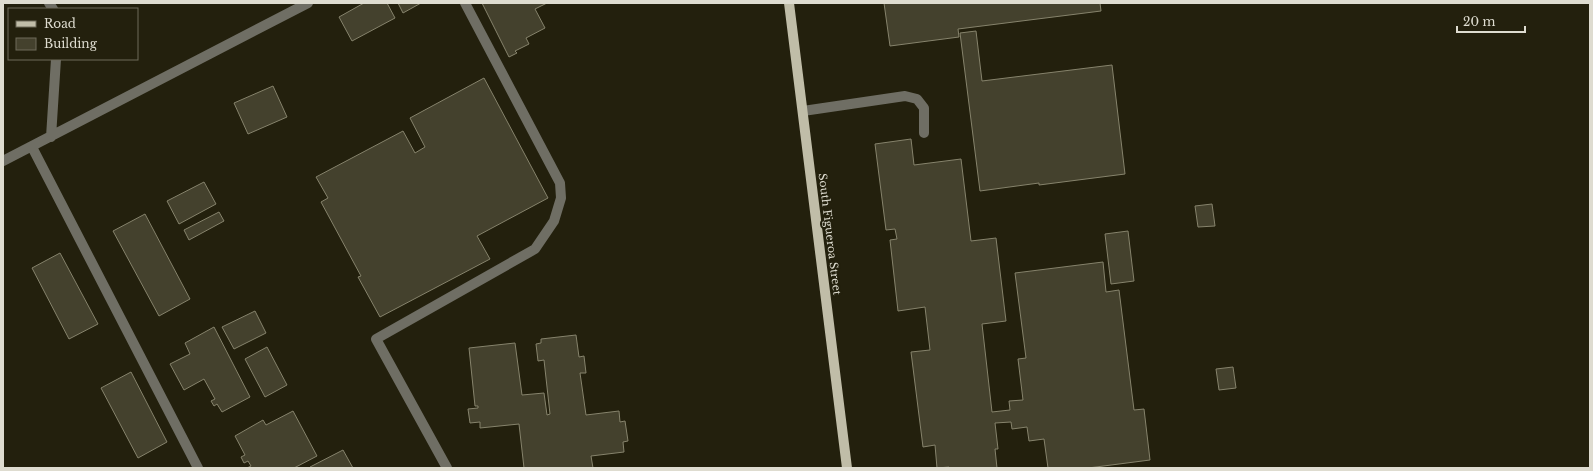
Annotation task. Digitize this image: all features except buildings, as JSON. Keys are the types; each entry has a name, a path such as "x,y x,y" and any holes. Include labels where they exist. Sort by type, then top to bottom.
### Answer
{"main road":[{"name":"South Figueroa Street","path":"789,3 847,468"}],"lane":[{"path":"3,161 308,3"},
{"path":"447,468 376,339 535,249 554,221 561,198 560,183 465,3"},
{"path":"51,137 56,60"},
{"path":"803,111 905,96 916,99 924,108 924,133"},
{"path":"32,147 198,468"}]}
